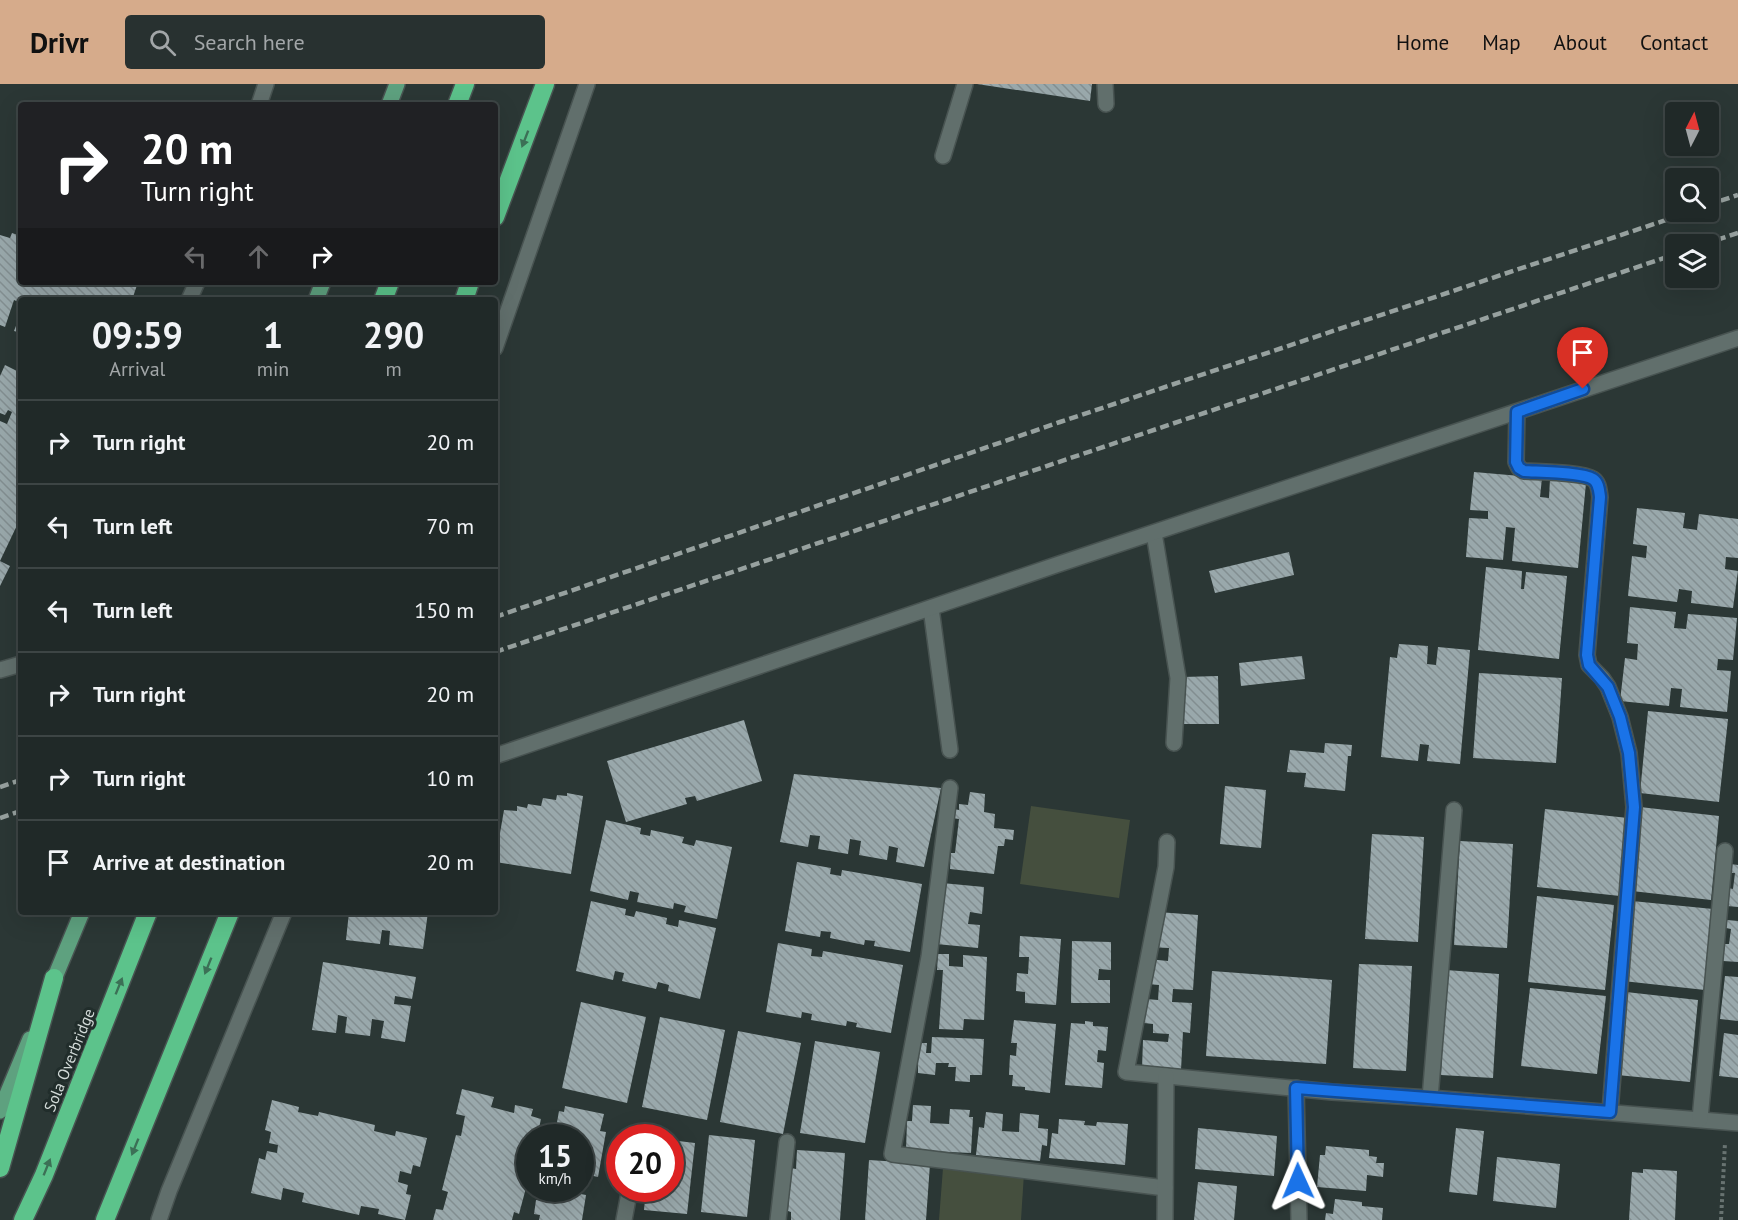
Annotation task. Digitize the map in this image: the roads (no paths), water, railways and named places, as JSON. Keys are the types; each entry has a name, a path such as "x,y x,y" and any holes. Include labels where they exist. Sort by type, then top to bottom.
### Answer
{"highway":[{"path":"458,102 465,84"},
{"path":"498,209 545,84"},
{"name":"Sola Overbridge","path":"23,1220 44,1175 147,915"},
{"path":"105,1220 229,915"},
{"path":"0,1168 54,978"}],"main road":[{"path":"390,102 397,84"},
{"path":"0,1111 81,915"}],"street":[{"path":"260,102 266,84"},
{"path":"498,339 587,84"},
{"path":"943,156 965,84"},
{"path":"1105,84 1106,104"},
{"path":"498,755 1154,532 1738,338"},
{"path":"1517,412 1516,462 1519,468 1524,471 1582,476 1594,480 1599,486 1587,655 1589,665 1608,687 1620,717 1629,753 1634,807 1610,1112"},
{"path":"1154,532 1178,678 1174,743"},
{"path":"931,608 950,750"},
{"path":"0,670 18,665"},
{"path":"950,788 929,957 892,1154 1166,1188"},
{"path":"1430,1098 1454,810"},
{"path":"1167,842 1166,867 1126,1072 1732,1123"},
{"path":"1700,1119 1725,851"},
{"path":"159,1220 283,915"},
{"path":"1165,1220 1166,1076"},
{"path":"1296,1088 1299,1220"},
{"path":"778,1220 787,1142"},
{"path":"624,1220 627,1202"}],"railway":[{"path":"1719,201 1738,195"},
{"path":"498,616 1060,422 1665,220"},
{"path":"1719,239 1738,233"},
{"path":"498,651 1665,258"},
{"path":"0,787 18,781"},
{"path":"0,818 18,812"}]}
